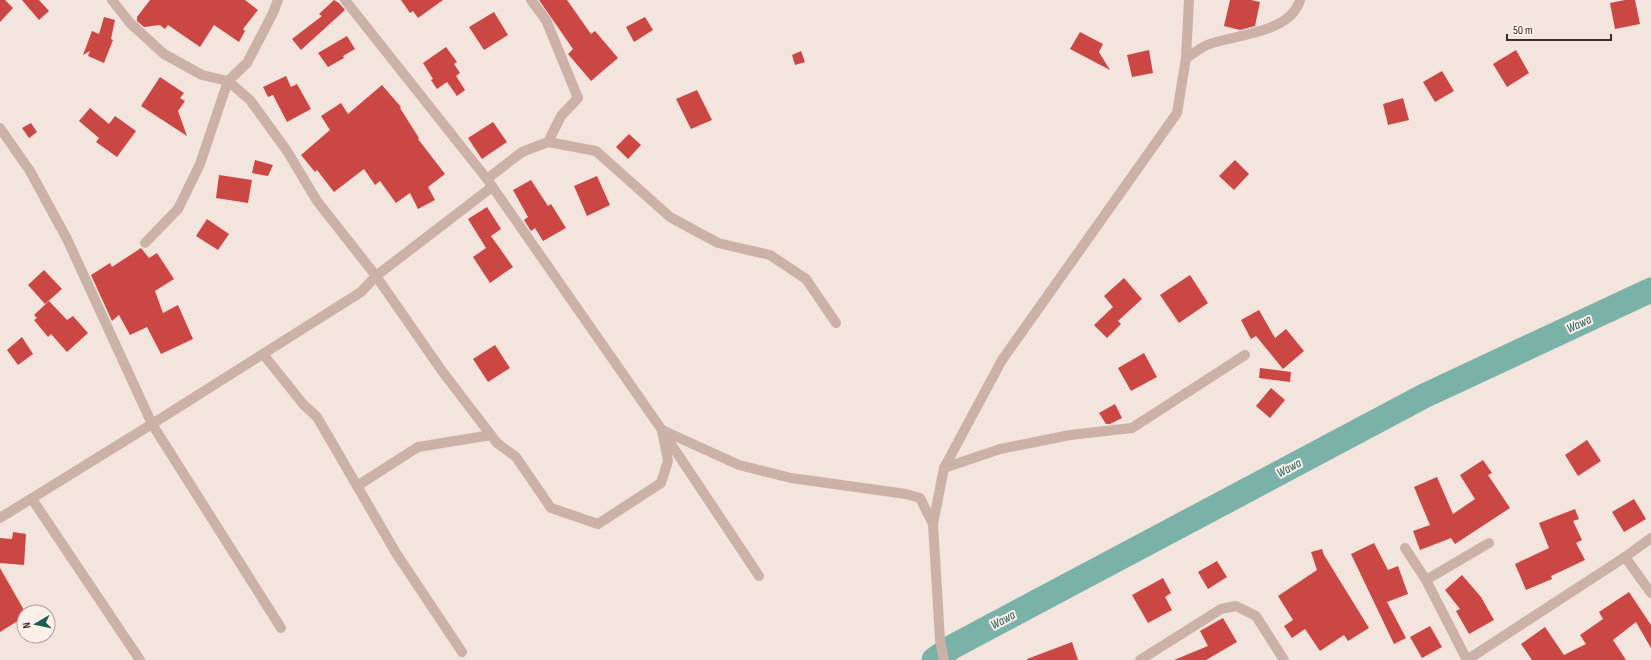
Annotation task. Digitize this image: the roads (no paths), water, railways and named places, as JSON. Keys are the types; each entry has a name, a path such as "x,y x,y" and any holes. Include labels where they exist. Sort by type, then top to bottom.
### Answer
{"street":[{"path":"112,0 130,23 164,54 202,75 228,81 250,100 287,150 317,201 376,276 442,371 497,443 516,457 551,508 598,524 661,483 668,461 662,430"},
{"path":"145,243 178,209 200,164 228,81 247,63 273,13 278,0"},
{"path":"345,0 489,183 662,430 759,576"},
{"path":"531,0 546,20 578,98 562,116 548,142"},
{"path":"944,660 940,640 933,524 944,468 1002,360 1177,113 1186,58 1189,0"},
{"path":"1186,58 1208,45 1265,30 1290,16 1299,5 1300,0"},
{"path":"0,128 30,171 67,239 152,424 281,628"},
{"path":"0,518 361,292 376,276 489,183 522,152 548,142 596,151 670,218 718,243 770,255 806,279 836,323"},
{"path":"263,354 303,404 316,417 396,553 462,652"},
{"path":"944,468 1000,449 1070,435 1132,428 1245,355"},
{"path":"662,430 739,465 791,478 906,494 920,498 933,524"},
{"path":"357,486 418,447 491,435"},
{"path":"32,499 140,660"},
{"path":"1405,548 1426,580 1467,660 1625,557 1651,538"},
{"path":"1426,580 1489,543"},
{"path":"1625,557 1651,593"},
{"path":"1140,660 1221,609 1236,606 1256,616 1284,660"}],"waterway":[{"name":"Wawa","path":"934,660 952,647 1424,396 1651,290"}]}
